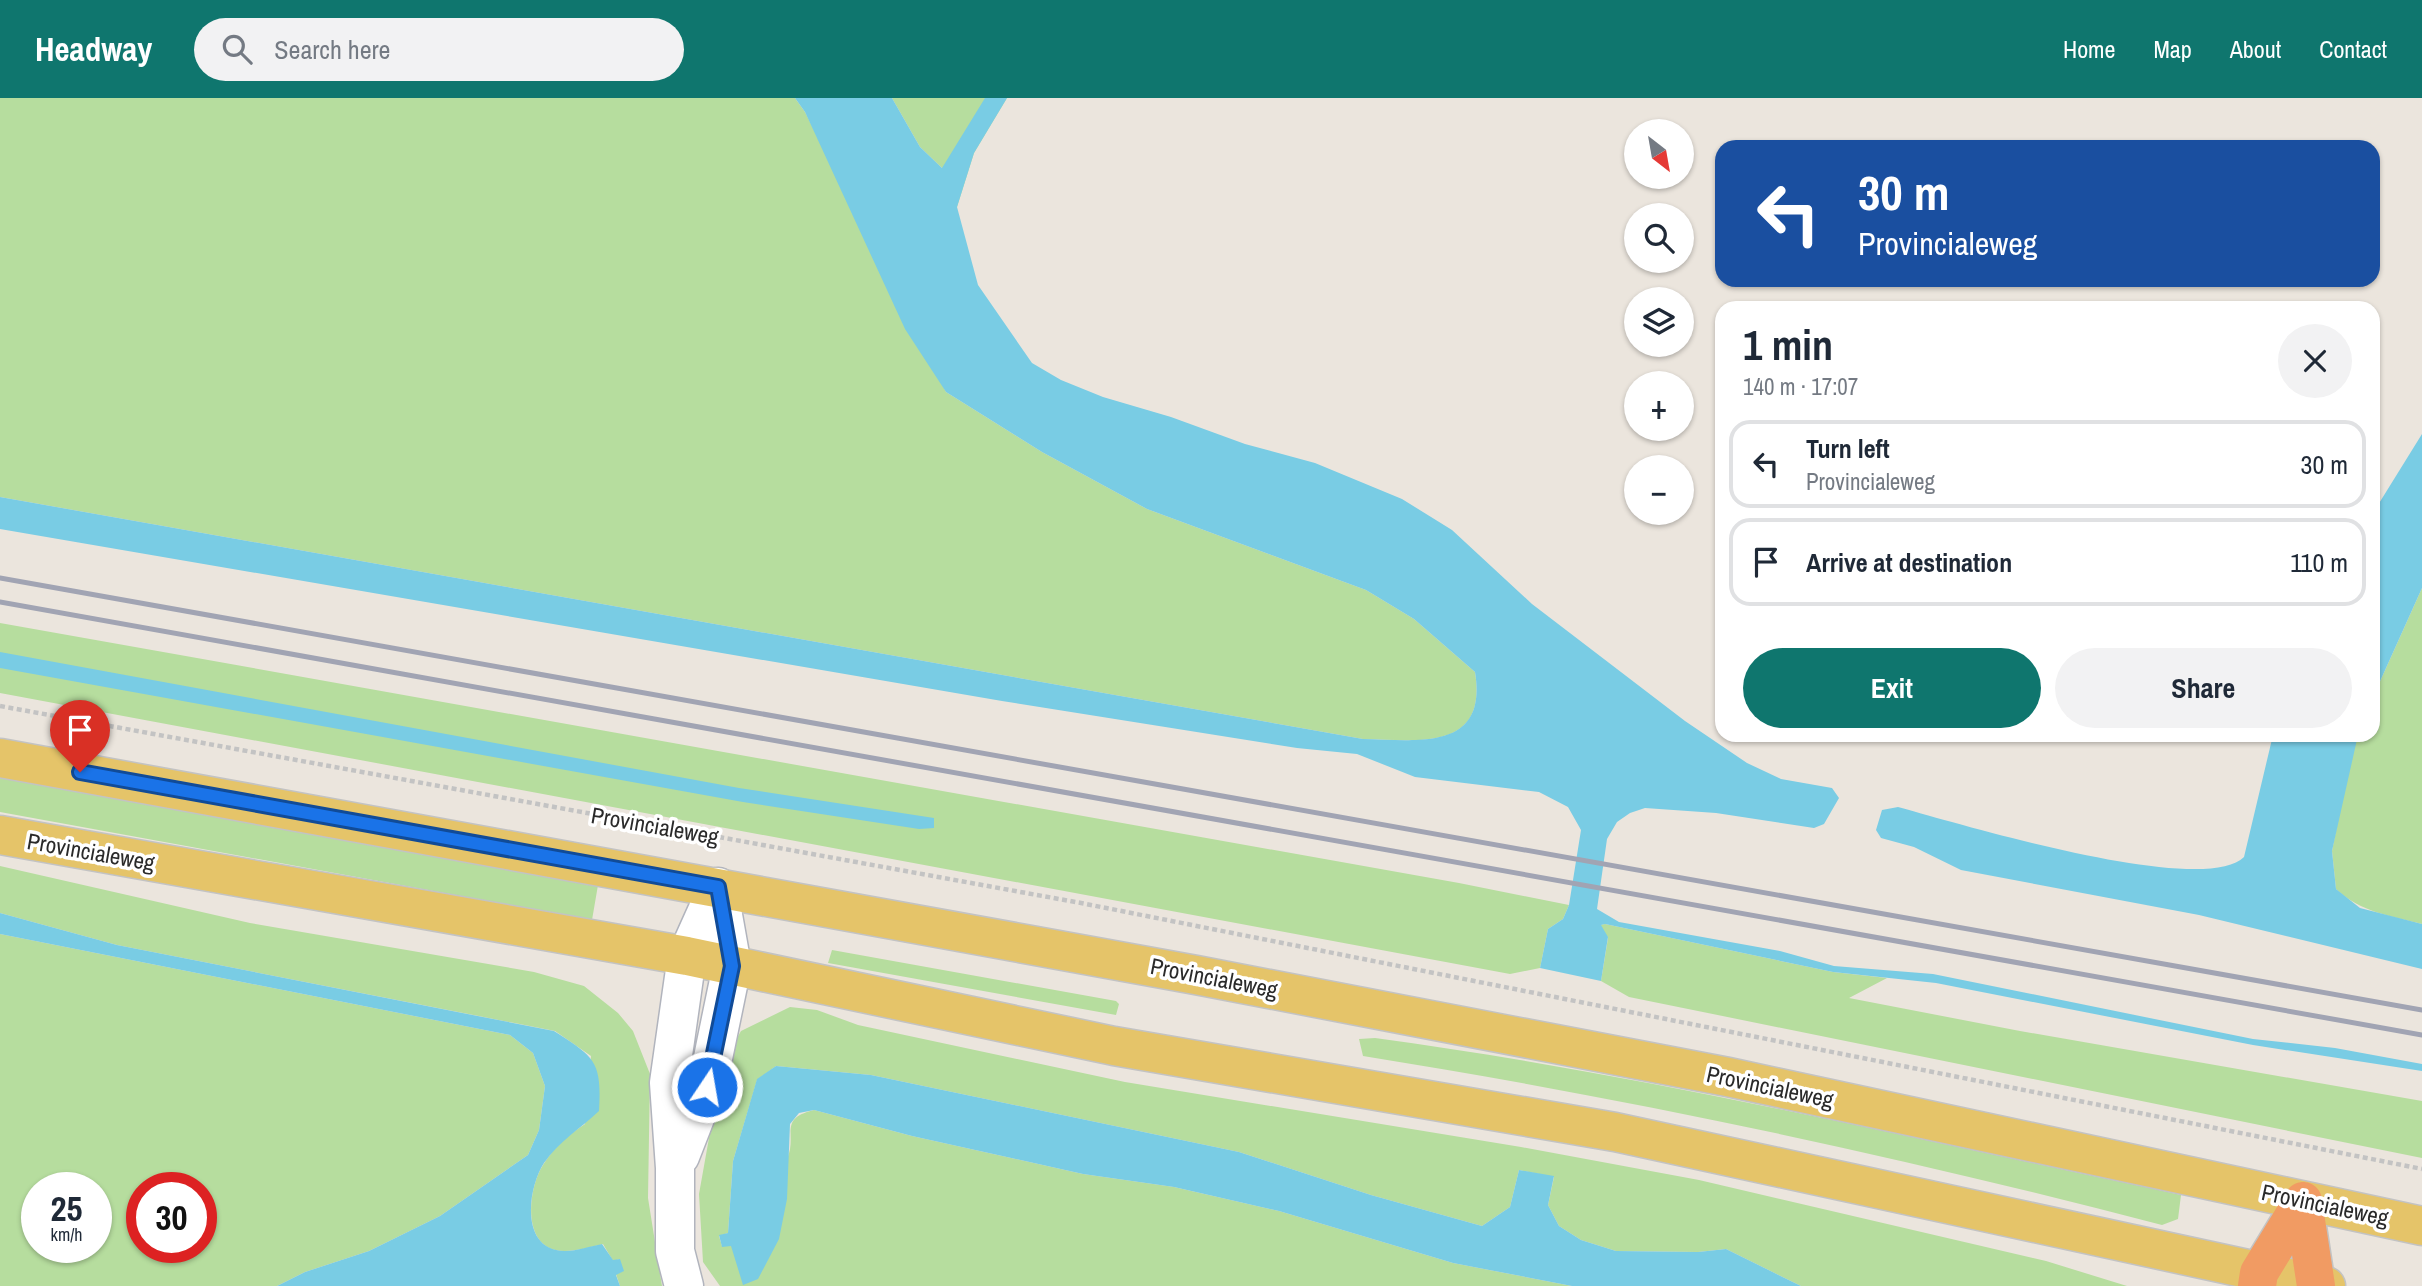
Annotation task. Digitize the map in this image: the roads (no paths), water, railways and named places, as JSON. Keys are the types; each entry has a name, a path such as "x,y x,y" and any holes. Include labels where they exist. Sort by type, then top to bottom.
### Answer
{"highway":[{"path":"2258,1280 2303,1201"},
{"path":"2303,1201 2319,1285"}],"main road":[{"name":"Provincialeweg","path":"0,758 1183,972 1728,1077 2422,1226"},
{"name":"Provincialeweg","path":"0,835 687,956 1114,1046 1693,1148 2258,1280 2319,1285"}],"street":[{"path":"684,1286 676,1251 675,1168 669,1083 687,956 718,887"},
{"path":"675,1168 707,1087 732,966 718,887"}],"water":[{"path":"795,98 892,98 920,147 942,168 985,98 1007,98 974,153 957,207 978,285 1032,363 1061,380 1103,397 1171,417 1245,444 1315,463 1402,499 1452,530 1532,604 1715,742 1747,763 1781,779 1832,788 1839,798 1824,824 1814,828 1716,813 1645,808 1630,813 1617,822 1607,839 1597,909 1619,922 1780,951 1834,966 1933,974 2253,1039 2335,1048 2422,1064 2422,1071 2253,1045 1936,983 1833,972 1605,924 1601,925 1608,937 1601,981 1540,968 1548,929 1563,919 1569,905 1581,830 1568,807 1539,792 1415,777 1357,754 1297,748 1002,701 0,529 0,497 1363,739 1426,739 1444,736 1460,729 1471,716 1476,698 1475,672 1414,619 1366,590 1147,509 1042,452 946,392 905,329 805,112"},
{"path":"2422,434 2422,588 2380,681 2380,502"},
{"path":"0,652 739,788 934,818 934,828 919,829 743,802 0,668"},
{"path":"2271,742 2356,742 2332,851 2336,889 2360,908 2422,924 2422,969 2199,915 1961,870 1914,847 1881,838 1876,830 1882,810 1898,807 2023,841 2132,863 2181,869 2220,867 2244,857"},
{"path":"0,913 117,945 554,1031 587,1054 593,1062 599,1081 599,1111 563,1142 544,1163 538,1174 531,1202 534,1230 540,1241 550,1248 570,1251 602,1244 613,1260 620,1259 624,1271 616,1275 620,1286 277,1286 305,1272 369,1251 440,1216 528,1155 539,1130 545,1086 533,1053 510,1035 0,934"},
{"path":"776,1066 871,1075 1239,1152 1371,1195 1482,1226 1510,1207 1519,1170 1554,1176 1548,1205 1559,1226 1581,1240 1616,1251 1698,1252 1726,1249 1801,1286 1572,1286 1453,1263 1279,1211 1174,1187 1083,1174 912,1136 814,1110 799,1113 790,1124 787,1199 779,1239 758,1279 743,1285 731,1246 722,1247 719,1235 728,1233 733,1161 757,1079"}],"railway":[{"path":"0,578 2422,1010"},
{"path":"0,602 2422,1035"}]}
